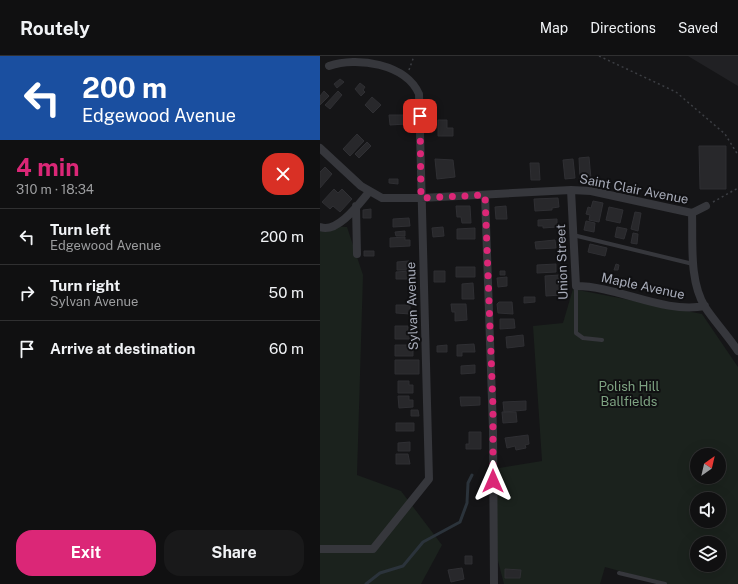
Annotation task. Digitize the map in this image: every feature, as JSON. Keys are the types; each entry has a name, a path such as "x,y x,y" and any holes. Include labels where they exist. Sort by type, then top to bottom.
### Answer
{"street":[{"name":"Sylvan Avenue","path":"320,548 373,548 429,479 421,198 420,100 417,90 406,77 393,68 364,58 345,58 329,66"},
{"path":"320,148 369,192 338,224 327,229 320,227"},
{"name":"Saint Clair Avenue","path":"369,192 382,198 421,198 571,190 590,191 692,213 706,206"},
{"name":"Union Street","path":"571,190 576,286"},
{"path":"485,195 493,429 494,584"},
{"path":"356,206 357,254"},
{"path":"692,213 696,284 705,306 738,351"},
{"name":"Maple Avenue","path":"576,286 595,288 686,308 705,306"}],"lane":[{"path":"573,235 694,265"},
{"name":"Union Street","path":"576,286 576,333 583,338 602,340"},
{"path":"620,573 664,584"}],"path":[{"path":"406,77 414,56"},
{"path":"599,56 676,92 725,134 738,155"},
{"path":"706,206 738,188"}],"shaded area":[{"path":"688,56 738,56 738,86"}],"green space":[{"path":"320,226 347,227 363,275 357,475 401,491 442,545 421,584 320,584"},
{"name":"Polish Hill Ballfields","path":"573,289 702,314 738,367 738,584 667,584 605,567 600,584 504,584 498,561 493,469 542,461 533,326 563,323"}],"building":[{"path":"340,79 344,82 337,88 334,84"},
{"path":"360,83 365,87 363,90 365,92 361,96 355,89"},
{"path":"324,91 329,96 320,105 320,96"},
{"path":"338,91 342,95 330,109 325,105"},
{"path":"372,97 381,105 373,113 365,105"},
{"path":"389,115 406,115 406,124 390,125"},
{"path":"438,120 447,120 447,128 453,128 453,136 438,136"},
{"path":"357,134 364,141 350,156 343,149"},
{"path":"367,142 371,146 359,158 355,154"},
{"path":"699,146 726,146 726,189 700,189"},
{"path":"589,157 591,179 580,179 579,158"},
{"path":"435,159 453,160 455,177 437,179"},
{"path":"573,159 575,178 565,179 563,160"},
{"path":"530,163 539,163 540,180 531,180"},
{"path":"325,167 332,174 320,188 320,172"},
{"path":"389,179 398,179 398,184 389,183"},
{"path":"334,189 338,193 342,189 352,199 340,212 333,206 330,209 322,202"},
{"path":"558,198 559,207 552,208 552,210 535,211 534,199"},
{"path":"593,201 603,203 599,222 589,220 590,215 586,214 588,207 591,208"},
{"path":"456,206 470,206 471,223 462,223 461,217 457,217"},
{"path":"506,206 507,219 496,219 495,207"},
{"path":"609,207 623,210 620,223 606,220"},
{"path":"371,209 371,218 363,218 363,210"},
{"path":"635,212 641,213 638,231 631,229"},
{"path":"409,218 410,226 393,227 393,219"},
{"path":"557,219 557,227 543,228 543,226 538,226 538,220"},
{"path":"586,221 595,223 594,232 584,230"},
{"path":"443,227 444,236 433,237 432,228"},
{"path":"617,227 627,229 624,239 615,237"},
{"path":"475,228 475,239 457,239 457,229"},
{"path":"405,231 405,236 396,236 395,232"},
{"path":"633,233 638,234 637,244 631,243"},
{"path":"405,237 405,240 410,240 410,246 390,247 390,238"},
{"path":"555,240 556,248 536,249 535,242"},
{"path":"590,244 607,248 605,256 588,252"},
{"path":"364,251 374,251 374,256 364,256"},
{"path":"409,261 410,270 397,270 397,262"},
{"path":"556,264 556,272 537,273 537,265"},
{"path":"616,264 619,265 618,270 614,270"},
{"path":"456,267 475,267 475,277 456,277"},
{"path":"410,271 410,279 396,279 396,272"},
{"path":"434,271 445,271 445,282 434,282"},
{"path":"500,271 505,271 505,275 500,275"},
{"path":"559,275 561,295 546,296 545,276"},
{"path":"507,277 507,286 498,287 497,278"},
{"path":"473,283 474,299 462,299 462,284"},
{"path":"524,297 535,297 535,302 524,303"},
{"path":"499,302 512,302 513,314 498,313 497,304"},
{"path":"451,304 466,304 467,320 455,321 455,312 452,312"},
{"path":"396,305 410,305 410,314 396,313"},
{"path":"500,319 514,319 515,328 500,329"},
{"path":"395,326 408,326 408,332 413,332 413,339 395,339"},
{"path":"523,335 524,346 507,348 506,337"},
{"path":"474,344 475,352 462,352 462,356 457,356 457,345"},
{"path":"395,345 413,345 413,356 395,356"},
{"path":"447,345 447,352 437,352 437,346"},
{"path":"395,360 419,360 419,374 395,374"},
{"path":"475,365 475,373 461,374 461,366"},
{"path":"398,381 409,381 409,385 413,385 413,393 398,393"},
{"path":"398,396 409,396 409,400 413,400 413,407 399,408"},
{"path":"460,397 480,397 480,405 461,406"},
{"path":"526,401 526,410 504,412 503,402"},
{"path":"411,410 418,410 419,416 411,416"},
{"path":"502,412 516,412 517,422 503,423"},
{"path":"396,423 414,423 414,431 396,431"},
{"path":"469,432 481,432 481,449 466,449 466,444 469,444"},
{"path":"528,435 529,444 525,445 526,448 516,450 515,446 507,448 505,438"},
{"path":"410,442 410,451 398,451 398,443"},
{"path":"396,454 408,454 410,464 396,464"},
{"path":"465,556 472,556 472,564 465,564"},
{"path":"462,568 464,579 451,582 448,570"},
{"path":"505,569 521,570 520,578 505,578"}],"waterway":[{"path":"366,584 380,573 403,566 423,542 460,522 467,503 468,483 472,475"}],"route":[{"path":"420,116 421,198 485,195 493,407 493,481"}]}
